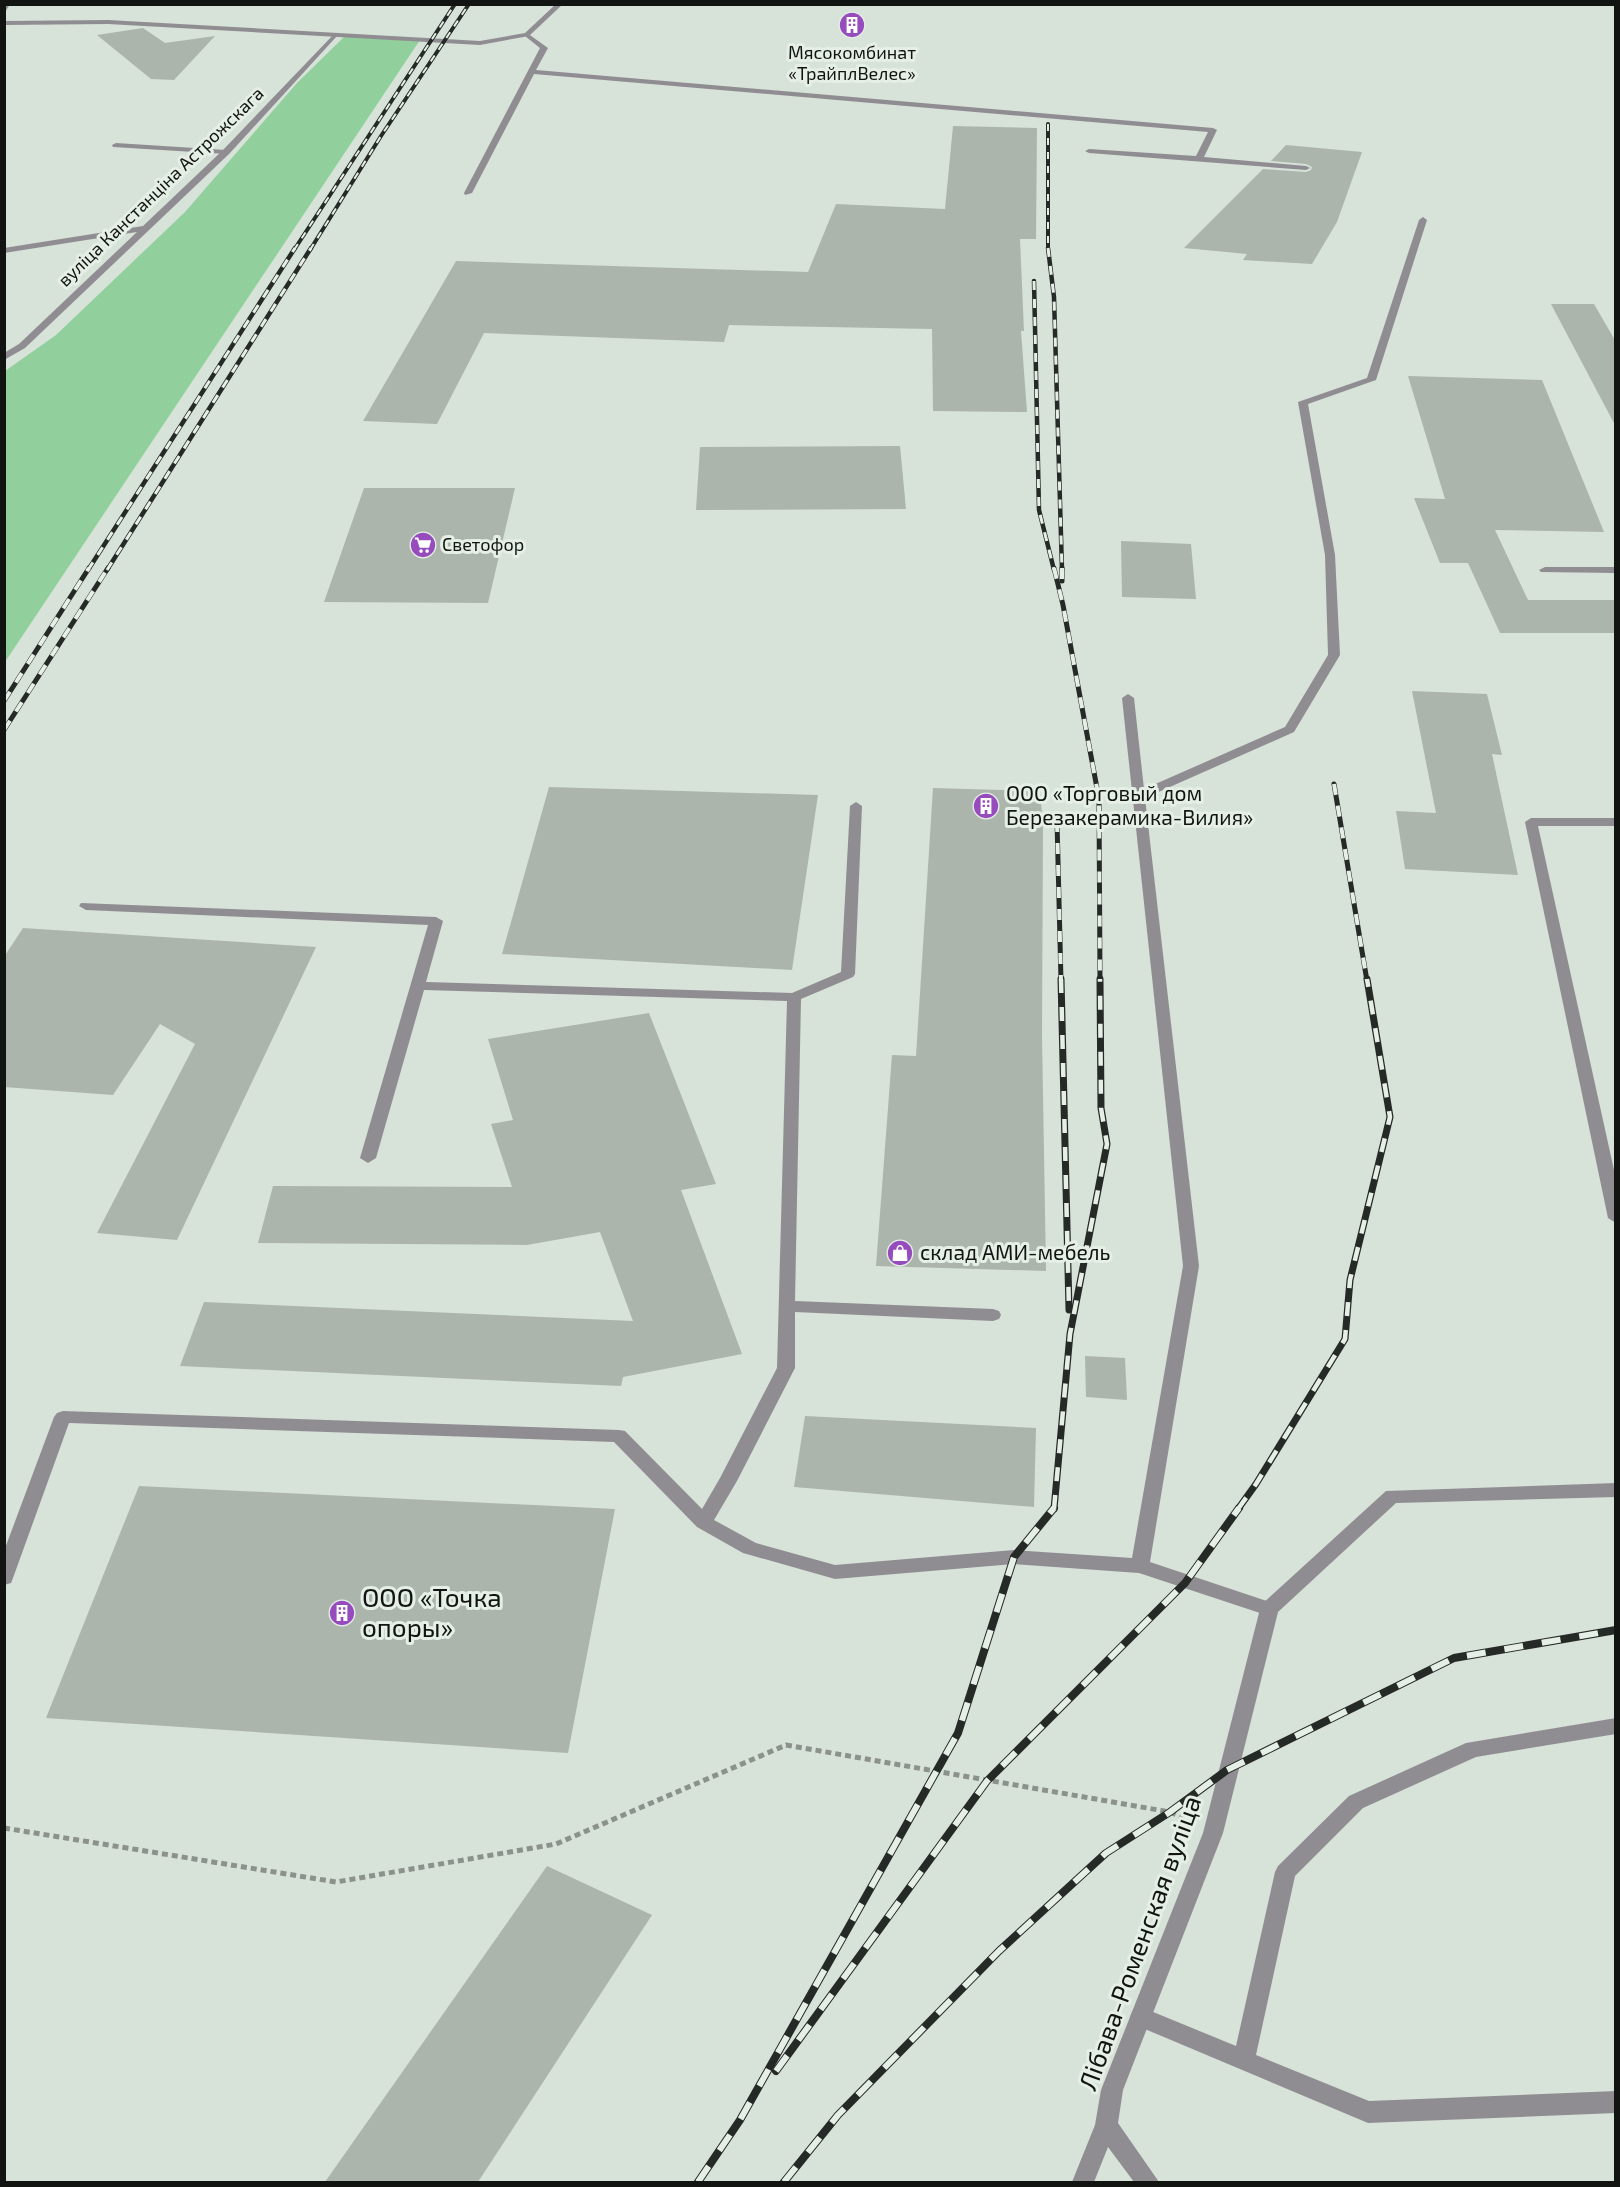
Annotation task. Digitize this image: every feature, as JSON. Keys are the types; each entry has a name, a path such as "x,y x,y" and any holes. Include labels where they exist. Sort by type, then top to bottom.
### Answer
{"street":[{"path":"4,12 7,4"},
{"path":"4,23 108,22 480,43 527,35 560,4"},
{"name":"вуліца Канстанціна Астрожскага","path":"4,357 22,346 226,152 335,35"},
{"path":"468,193 544,48 527,35"},
{"path":"531,72 1213,130 1199,159"},
{"path":"116,145 226,152"},
{"path":"1089,151 1306,168"},
{"path":"1139,796 1290,729 1334,655 1330,555 1303,402 1371,380 1423,220"},
{"path":"4,252 146,228"},
{"path":"1545,570 1616,570"},
{"path":"1128,698 1191,1266 1140,1566"},
{"path":"418,986 794,997 848,975 856,806"},
{"path":"1616,822 1531,822 1616,1218"},
{"path":"86,906 436,921 368,1158"},
{"path":"703,1522 728,1481 786,1368 794,997"},
{"path":"787,1306 993,1315"},
{"path":"4,1578 63,1417 619,1436 703,1522 750,1548 835,1572 1014,1557 1140,1566 1185,1583 1269,1609 1392,1496 1616,1490"},
{"name":"Лібава-Роменская вуліца","path":"1083,2182 1106,2125 1112,2090 1213,1833 1269,1609"},
{"path":"1244,2060 1285,1872 1356,1802 1473,1749 1616,1726"},
{"path":"1141,2018 1368,2112 1616,2102"},
{"path":"1106,2125 1147,2182"}],"path":[{"path":"4,1828 336,1882 556,1844 786,1746 1170,1812 1213,1833"}],"green space":[{"path":"346,35 420,40 5,662 5,371 56,335 185,212 297,83"}],"building":[{"path":"143,28 165,43 215,36 174,80 151,79 97,35"},
{"path":"953,126 1037,128 1036,239 1020,239 1024,331 1021,331 1027,412 933,411 932,329 729,325 724,342 484,333 437,424 363,421 456,261 808,272 836,204 945,209"},
{"path":"1286,145 1362,152 1337,222 1312,264 1243,260 1247,254 1184,248 1263,169 1306,172 1311,170 1312,167 1306,164 1271,161"},
{"path":"1551,304 1594,304 1616,342 1616,427"},
{"path":"1408,376 1542,380 1604,532 1495,530 1528,600 1616,600 1616,633 1500,633 1468,563 1440,563 1414,498 1445,499"},
{"path":"900,446 906,509 696,510 700,447"},
{"name":"Светофор","path":"364,488 515,488 488,603 324,602"},
{"path":"1121,541 1191,544 1196,599 1122,597"},
{"path":"1412,691 1487,694 1502,755 1492,754 1518,875 1405,869 1396,811 1436,813"},
{"path":"549,787 818,795 792,970 502,954"},
{"path":"933,788 1040,791 1043,825 1042,1036 1046,1271 876,1266 892,1055 916,1056"},
{"path":"23,928 316,947 177,1240 97,1233 195,1044 160,1024 113,1095 4,1087 4,957"},
{"path":"649,1013 716,1184 681,1190 742,1354 623,1377 621,1386 180,1366 204,1302 633,1321 600,1232 527,1245 258,1243 273,1186 512,1187 491,1124 513,1120 488,1039"},
{"path":"1085,1356 1125,1358 1127,1400 1086,1397"},
{"path":"805,1416 1036,1428 1034,1507 794,1487"},
{"name":"ООО «Точка опоры»","path":"139,1486 615,1509 568,1753 46,1718"},
{"path":"547,1866 652,1915 478,2182 325,2182"}],"railway":[{"path":"294,250 455,4"},
{"path":"310,250 381,136 469,4"},
{"path":"1048,124 1048,248"},
{"path":"88,570 295,248"},
{"path":"107,570 311,248"},
{"path":"1048,248 1054,297 1062,570"},
{"path":"1034,281 1039,510 1054,570"},
{"path":"4,701 89,568"},
{"path":"4,730 108,568"},
{"path":"1054,568 1099,799 1100,981"},
{"path":"1062,570 1062,581"},
{"path":"1334,784 1367,981"},
{"path":"1057,821 1061,981"},
{"path":"1061,979 1069,1310"},
{"path":"1054,1509 1070,1334 1107,1144 1101,1108 1100,979"},
{"path":"1238,1509 1256,1484 1345,1339 1350,1280 1390,1117 1367,979"},
{"path":"698,2182 740,2120 958,1733 1014,1557 1054,1508"},
{"path":"776,2071 987,1781 1185,1583 1239,1508"},
{"path":"784,2182 838,2115 999,1951 1106,1853 1170,1812 1227,1770 1454,1658 1616,1630"}],"place":[{"name":"Мясокомбинат «ТрайплВелес»","path":"852,25"},
{"name":"Светофор","path":"423,545"},
{"name":"ООО «Торговый дом Березакерамика-Вилия»","path":"986,806"},
{"name":"склад АМИ-мебель","path":"900,1253"},
{"name":"ООО «Точка опоры»","path":"342,1613"}]}
